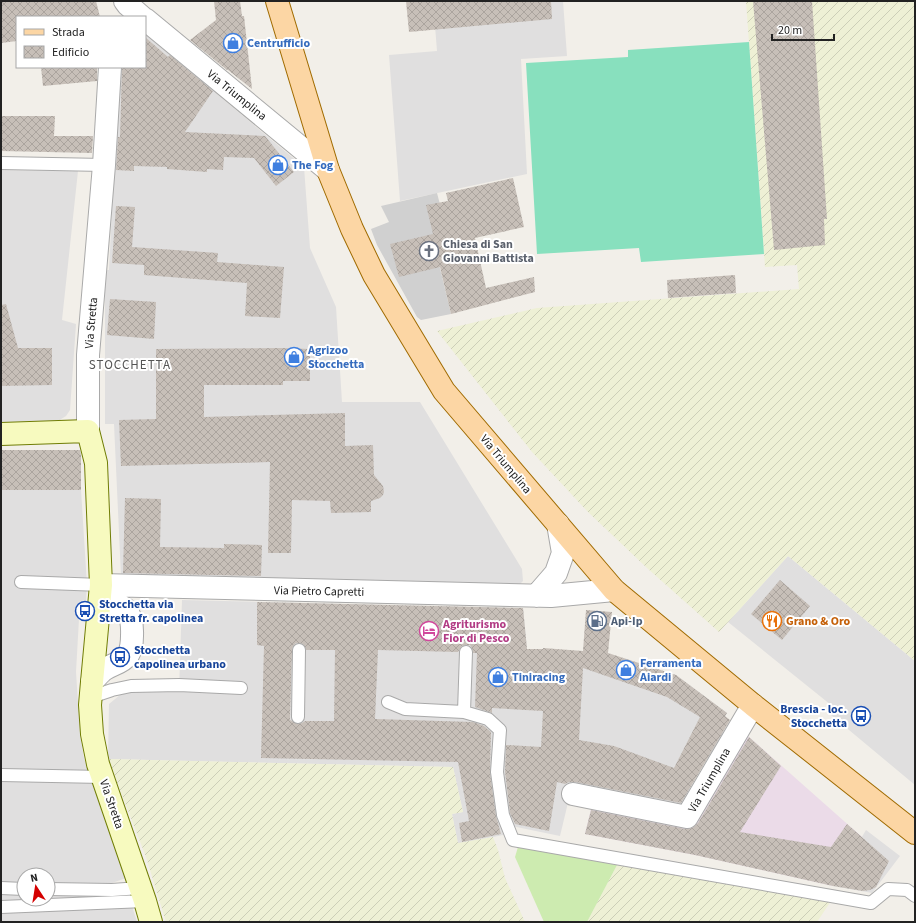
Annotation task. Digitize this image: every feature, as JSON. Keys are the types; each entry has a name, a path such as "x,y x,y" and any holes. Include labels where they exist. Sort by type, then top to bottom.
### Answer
{"main road":[{"name":"Via Triumplina","path":"277,1 328,170 352,229 374,275 444,391 614,590 753,705 915,833"}],"street":[{"name":"Via Triumplina","path":"146,20 328,170"},
{"name":"Via Stretta","path":"110,68 104,165 88,355 88,431 96,463 101,594 91,690 92,734 103,777 143,894 151,922"},
{"path":"1,434 88,431"},
{"path":"536,596 556,573 563,553 558,524"},
{"name":"Via Pietro Capretti","path":"101,594 299,596 467,601 551,596 614,590"},
{"path":"91,690 104,669 121,662 129,654 132,639 133,622 129,612 101,594"},
{"name":"Via Triumplina","path":"573,794 687,817 753,705"}],"lane":[{"path":"1,163 104,165"},
{"path":"20,582 101,594"},
{"path":"298,717 299,650"},
{"path":"464,712 466,652"},
{"path":"91,690 112,690 131,686 241,688"},
{"path":"388,702 405,709 464,712 488,719 500,730 497,772 503,815 513,840 871,902 888,889 907,890 915,896"},
{"path":"1,775 103,777"},
{"path":"1,888 16,889"},
{"path":"56,889 112,890 143,894"},
{"path":"1,907 143,894"}],"shaded area":[{"path":"433,1 563,1 567,56 521,59 527,174 400,201 389,55 437,51"},
{"path":"146,35 304,167 310,248 336,307 342,402 420,402 522,569 523,581 519,585 121,576 114,424 105,424 105,270 109,270 119,68 146,68"},
{"path":"1,170 78,171 62,320 76,324 70,410 66,416 58,421 1,422"},
{"path":"437,193 443,216 434,237 451,314 421,320 417,317 377,245 371,229 389,222 381,206"},
{"path":"1,450 81,451 81,490 87,585 86,600 80,601 76,672 80,734 84,758 126,878 112,883 112,897 132,906 137,922 1,922"},
{"path":"788,556 915,661 915,785 831,715 836,709 728,622"},
{"path":"182,600 523,608 527,649 676,675 727,713 718,729 729,735 714,762 705,757 680,809 572,786 560,836 507,825 503,835 458,844 452,814 463,812 453,767 108,759 109,704 120,695 134,690 179,691"},
{"path":"748,736 862,837 833,886 695,855 585,834 592,805 692,823"},
{"path":"866,830 900,856 872,893 833,886"}],"green space":[{"path":"746,1 913,1 915,7 915,661 788,556 719,632 647,568 588,512 532,452 437,331 537,308 799,289 797,265 765,267"},
{"path":"749,42 764,254 641,262 639,248 537,254 526,63 628,57 628,50"},
{"path":"108,759 453,767 463,812 452,814 458,843 493,837 505,878 525,922 166,922 146,857"},
{"path":"518,847 617,865 587,922 544,922 515,857"},
{"path":"617,865 831,901 817,922 587,922"}],"building":[{"path":"1,1 96,1 100,16 16,16 16,41 1,43"},
{"path":"214,1 240,1 242,16 244,16 252,89 190,40 216,20"},
{"path":"406,1 551,1 552,19 409,32"},
{"path":"753,1 812,1 827,219 824,219 825,245 774,250"},
{"path":"146,38 168,57 170,55 213,91 185,132 265,136 294,172 276,186 254,158 224,157 223,170 207,169 207,172 167,169 167,167 134,166 134,171 116,170 118,137 120,137 122,68 146,68"},
{"path":"41,68 97,68 97,81 43,86"},
{"path":"1,116 55,116 54,136 93,136 92,153 1,151"},
{"path":"513,178 524,227 475,238 486,288 534,277 535,292 451,314 440,267 399,277 390,244 433,234 426,205 448,201 446,193"},
{"path":"116,206 135,207 132,247 218,253 217,262 284,267 280,318 245,316 247,283 144,275 144,265 112,263"},
{"path":"735,275 736,293 668,298 667,280"},
{"path":"110,299 156,302 154,339 107,335"},
{"path":"6,304 18,348 52,348 52,385 1,386 1,305"},
{"path":"156,349 310,349 310,381 283,381 283,385 204,385 204,417 345,413 345,446 373,445 374,475 383,486 384,492 380,498 371,501 371,512 331,513 330,501 292,500 291,553 268,553 270,462 121,466 119,420 156,419"},
{"path":"1,450 80,450 81,490 1,490"},
{"path":"125,498 161,499 160,547 224,548 224,544 262,545 261,576 123,573"},
{"path":"780,580 810,606 782,640 751,614"},
{"path":"257,602 523,608 527,649 543,648 583,651 586,610 612,612 608,653 676,675 727,713 725,716 730,720 681,803 575,782 565,784 557,782 549,831 515,824 510,813 505,772 506,745 541,747 543,711 492,708 492,713 475,707 477,653 473,653 470,645 462,646 458,652 378,650 375,719 473,722 484,726 491,732 490,773 496,816 501,834 462,842 459,823 469,821 458,762 261,758 264,646 257,645","holes":["296,643 303,644 306,650 335,650 334,721 305,721 298,724 290,720 292,650","583,668 667,697 700,717 674,768 614,746 579,740"]},
{"path":"749,737 781,766 740,832 831,847 847,824 889,861 876,887 863,891 833,886 695,855 585,834 591,810 685,829 692,828 698,823"}],"place":[{"name":"Centrufficio","path":"233,43"},
{"name":"The Fog","path":"278,165"},
{"name":"Chiesa di San Giovanni Battista","path":"429,251"},
{"name":"Agrizoo Stocchetta","path":"294,357"},
{"name":"Stocchetta via Stretta fr. capolinea","path":"85,611"},
{"name":"Api-Ip","path":"597,621"},
{"name":"Grano & Oro","path":"772,621"},
{"name":"Agriturismo Fior di Pesco","path":"429,631"},
{"name":"Stocchetta capolinea urbano","path":"120,657"},
{"name":"Ferramenta Aiardi","path":"626,670"},
{"name":"Tiniracing","path":"498,677"},
{"name":"Brescia - loc. Stocchetta","path":"861,716"}],"district":[{"name":"STOCCHETTA","path":"130,364"}]}
